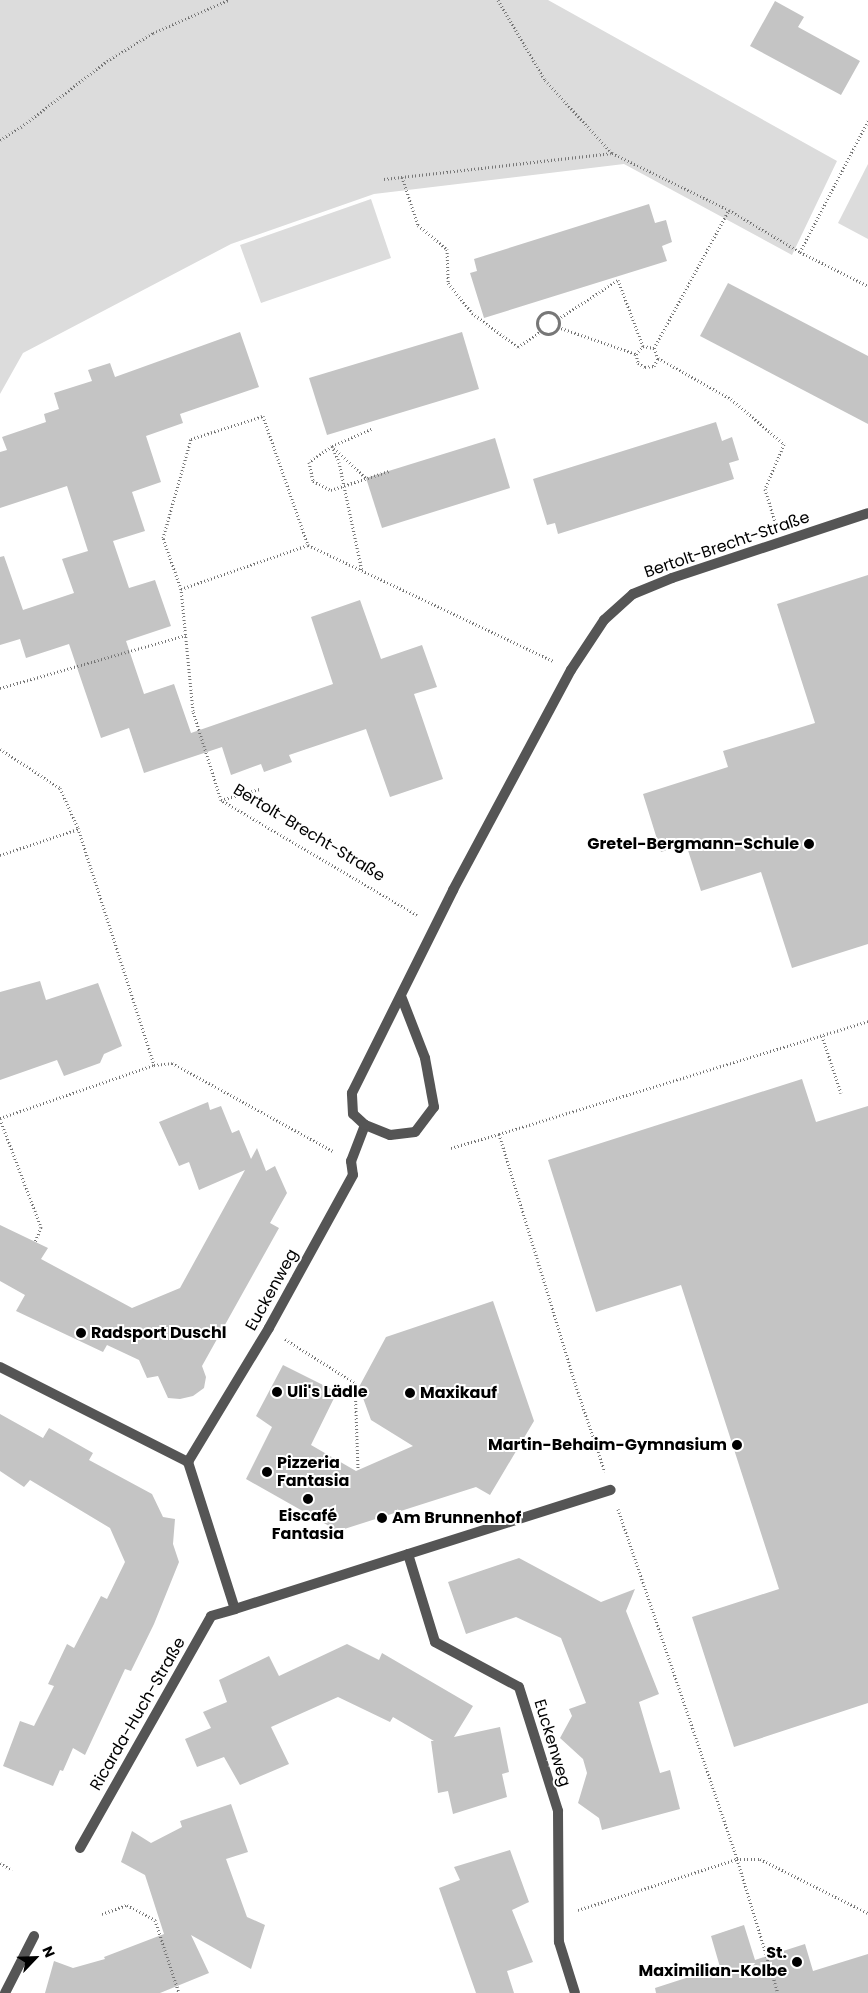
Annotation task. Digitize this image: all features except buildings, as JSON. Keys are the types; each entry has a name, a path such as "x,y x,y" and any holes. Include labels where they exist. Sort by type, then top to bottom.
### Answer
{"street":[{"name":"Bertolt-Brecht-Straße","path":"365,1126 352,1114 352,1093 436,926 571,670 604,620 633,594 672,578 868,513"},
{"path":"365,1126 390,1135 415,1132 434,1107 425,1058 401,996"},
{"name":"Euckenweg","path":"188,1462 269,1328 353,1176 351,1161 365,1126"},
{"path":"0,1367 188,1462 235,1609 611,1490"},
{"name":"Euckenweg","path":"408,1554 435,1642 519,1687 558,1811 559,1942 575,1993"},
{"name":"Ricarda-Huch-Straße","path":"80,1848 212,1616 235,1609"},
{"path":"5,1993 34,1936"}],"path":[{"path":"0,140 21,127 115,57 153,33 228,0"},
{"path":"498,0 544,80 612,153 730,210 800,252 868,286"},
{"path":"800,252 868,121"},
{"path":"384,179 612,153"},
{"path":"402,177 418,225 447,249 448,282 472,313 518,347 541,331"},
{"path":"654,348 730,210"},
{"path":"558,319 618,280 643,346"},
{"path":"543,313 552,313 558,319 558,327 553,334 544,334 537,328 537,320 543,313"},
{"path":"558,327 636,354"},
{"path":"643,346 654,348"},
{"path":"636,354 643,346"},
{"path":"654,348 658,358 731,399 784,444 765,489 781,542"},
{"path":"636,354 638,363 645,367 654,366 658,358"},
{"name":"Bertolt-Brecht-Straße","path":"308,545 263,416 191,439 163,538 181,589 193,711 221,800 436,926"},
{"path":"371,429 332,446 309,462 313,482 331,490 389,471"},
{"path":"332,446 366,478"},
{"path":"332,446 339,462 362,571"},
{"path":"181,589 308,545 571,670"},
{"path":"0,688 186,635"},
{"path":"0,750 60,788 78,828 154,1065"},
{"path":"221,800 259,789"},
{"path":"0,855 78,828"},
{"path":"451,1148 868,1021"},
{"path":"822,1036 842,1093"},
{"path":"35,1242 41,1227 0,1118 154,1065 172,1063 351,1161"},
{"path":"499,1134 578,1392 737,1859 778,1993"},
{"path":"269,1328 355,1384 358,1470"},
{"path":"558,1916 737,1859 760,1859 868,1914"},
{"path":"0,1863 12,1870"},
{"path":"102,1914 126,1905 155,1920 179,1993"}],"shaded area":[{"path":"0,0 548,0 837,161 792,255 624,164 374,194 231,244 23,353 0,394"},
{"path":"868,164 868,239 838,223"},
{"path":"371,199 391,258 261,303 240,245"}],"place":[{"name":"Gretel-Bergmann-Schule","path":"809,844"},
{"name":"Radsport Duschl","path":"81,1333"},
{"name":"Uli's Lädle","path":"277,1392"},
{"name":"Maxikauf","path":"410,1393"},
{"name":"Martin-Behaim-Gymnasium","path":"737,1445"},
{"name":"Pizzeria Fantasia","path":"267,1472"},
{"name":"Eiscafé Fantasia","path":"308,1499"},
{"name":"Am Brunnenhof","path":"382,1518"},
{"name":"St. Maximilian-Kolbe","path":"797,1962"}]}
